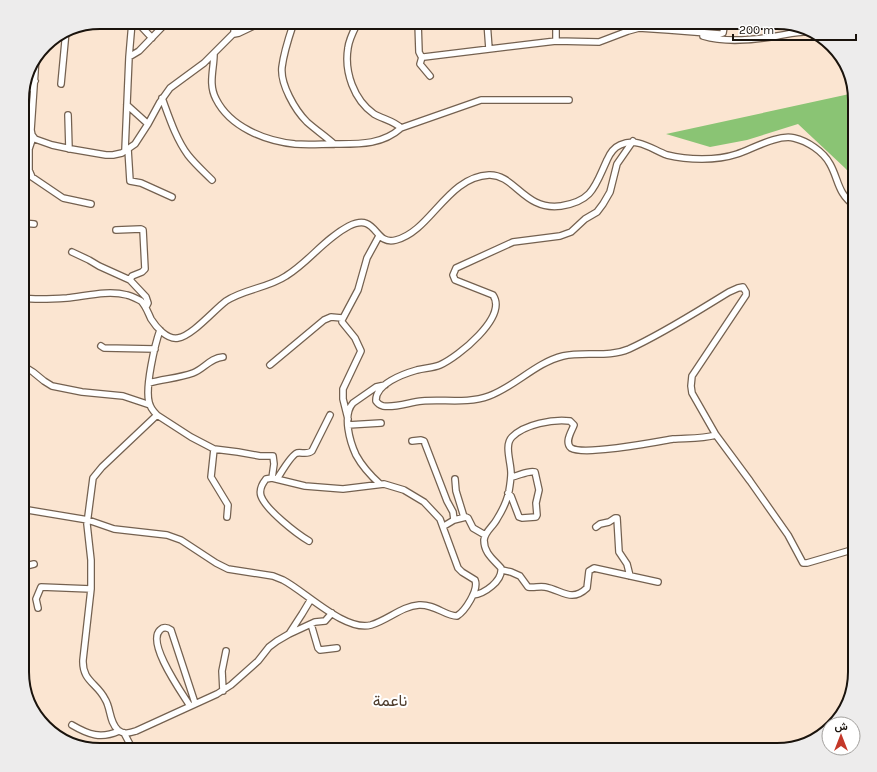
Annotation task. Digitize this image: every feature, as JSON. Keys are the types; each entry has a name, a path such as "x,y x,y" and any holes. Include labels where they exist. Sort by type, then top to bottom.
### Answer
{"street":[{"path":"131,29 127,104 127,150 130,181 141,183 172,197"},
{"path":"144,29 152,38"},
{"path":"129,57 139,51 160,29"},
{"path":"33,137 38,140 69,149 106,155 116,155 127,150 135,144 162,98 174,85 197,69 214,54 237,29"},
{"path":"234,33 237,34 247,29"},
{"path":"291,29 286,44 282,66 285,85 293,103 302,116 309,124 334,144"},
{"path":"355,29 348,49 348,68 352,85 373,113 396,123 401,128"},
{"path":"418,29 419,52 422,57 420,64 430,76"},
{"path":"488,29 489,49"},
{"path":"556,29 556,41"},
{"path":"422,57 556,41 599,42 636,29"},
{"path":"652,29 721,34 724,29"},
{"path":"693,32 705,37 728,40 775,36 798,32"},
{"path":"61,84 65,39"},
{"path":"214,54 214,67 211,81 213,93 223,109 236,122 254,132 291,143 348,144 374,142 397,132 401,128 481,100 569,100"},
{"path":"35,70 31,130 33,137 29,149 29,170 32,177 62,198 91,204"},
{"path":"30,87 35,81"},
{"path":"162,98 172,125 187,154 212,180"},
{"path":"127,104 148,124"},
{"path":"68,115 69,149"},
{"path":"29,298 51,299 93,294 128,295 141,301 146,307 152,320 160,330 166,335 175,338 186,335 229,299 273,283 288,275 327,240 341,230 355,223 361,222 369,224 379,236 385,240 391,241 402,238 419,226 448,196 462,185 486,176 502,178 528,199 543,205 560,206 580,200 587,196 593,189 611,152 619,146 633,142 641,143 662,153 675,157 684,159 708,159 735,155 781,138 795,138 812,146 825,156 832,167 841,190 848,200"},
{"path":"348,422 351,406 376,387 386,385 409,373 435,367 448,360 458,354 476,338 492,318 496,306 493,295 455,280 454,273 456,268 513,242 557,237 573,231 603,204 610,192 616,164 633,142"},
{"path":"29,224 34,224"},
{"path":"116,230 143,230 145,269 142,272 132,276 130,280"},
{"path":"379,236 367,258 359,288 342,318 342,322 355,338 361,351 344,389 343,399 350,435 356,454 369,473 380,484"},
{"path":"72,252 130,280 146,297 148,304 146,307"},
{"path":"386,385 376,397 377,404 384,406 424,401 471,400 489,396 550,360 573,354 611,353 627,350 741,287 745,289 746,295 695,371 691,381 691,389 716,435 788,535 803,563 848,551"},
{"path":"270,365 324,320 331,317 342,318"},
{"path":"160,330 152,358 148,399 157,415 191,438 214,449 260,456 274,456 275,478"},
{"path":"101,346 104,348 155,348"},
{"path":"149,383 190,374 202,369 213,360 224,357"},
{"path":"29,369 52,386 82,392 123,396 150,405"},
{"path":"129,743 112,720 105,699 85,675 83,670 91,589 91,560 87,529 92,483 95,475 157,415"},
{"path":"275,478 294,455 298,453 308,454 312,451 330,415"},
{"path":"658,582 599,569 591,569 589,570 587,588 577,595 571,595 544,586 528,587 520,576 502,570 486,551 484,542 485,535 496,520 508,493 511,477 509,452 511,439 520,432 540,422 555,420 572,422 574,425 568,439 569,445 572,448 582,450 623,448 672,439 716,435"},
{"path":"348,422 381,423"},
{"path":"412,441 424,441 447,501 453,512 454,520"},
{"path":"214,449 211,477 228,505 227,517"},
{"path":"508,493 511,496 519,517 535,517 537,515 536,503 539,490 535,472 532,470 511,477"},
{"path":"29,510 88,520 114,528 168,535 176,538 223,566 233,570 277,577 287,582 332,613 347,621 366,626 418,605 428,605 452,616 457,616 468,605 473,595 476,582 458,568 444,526 437,514 417,498 393,487 380,484 331,488 301,486 275,478 268,478 263,481 261,491 262,498 286,524 309,541"},
{"path":"455,479 458,499 464,517 468,518 473,528 485,535"},
{"path":"444,526 454,520 464,517"},
{"path":"596,527 617,518 619,552 627,564 630,576"},
{"path":"29,565 34,564"},
{"path":"473,595 479,594 494,584 500,577 502,570"},
{"path":"38,608 36,599 41,587 91,589"},
{"path":"289,634 310,599"},
{"path":"72,725 80,730 101,736 139,730 223,691 231,686 269,647 277,641 311,624 325,621 332,613"},
{"path":"311,624 318,648 320,650 337,648"},
{"path":"163,628 168,628 171,630 192,705 168,671 157,647 156,639 158,632 163,628"},
{"path":"223,691 222,671 226,651"}],"green space":[{"path":"848,94 848,171 798,124 747,140 710,147 666,134"}],"district":[{"name":"ناعمة","path":"390,700"}]}
